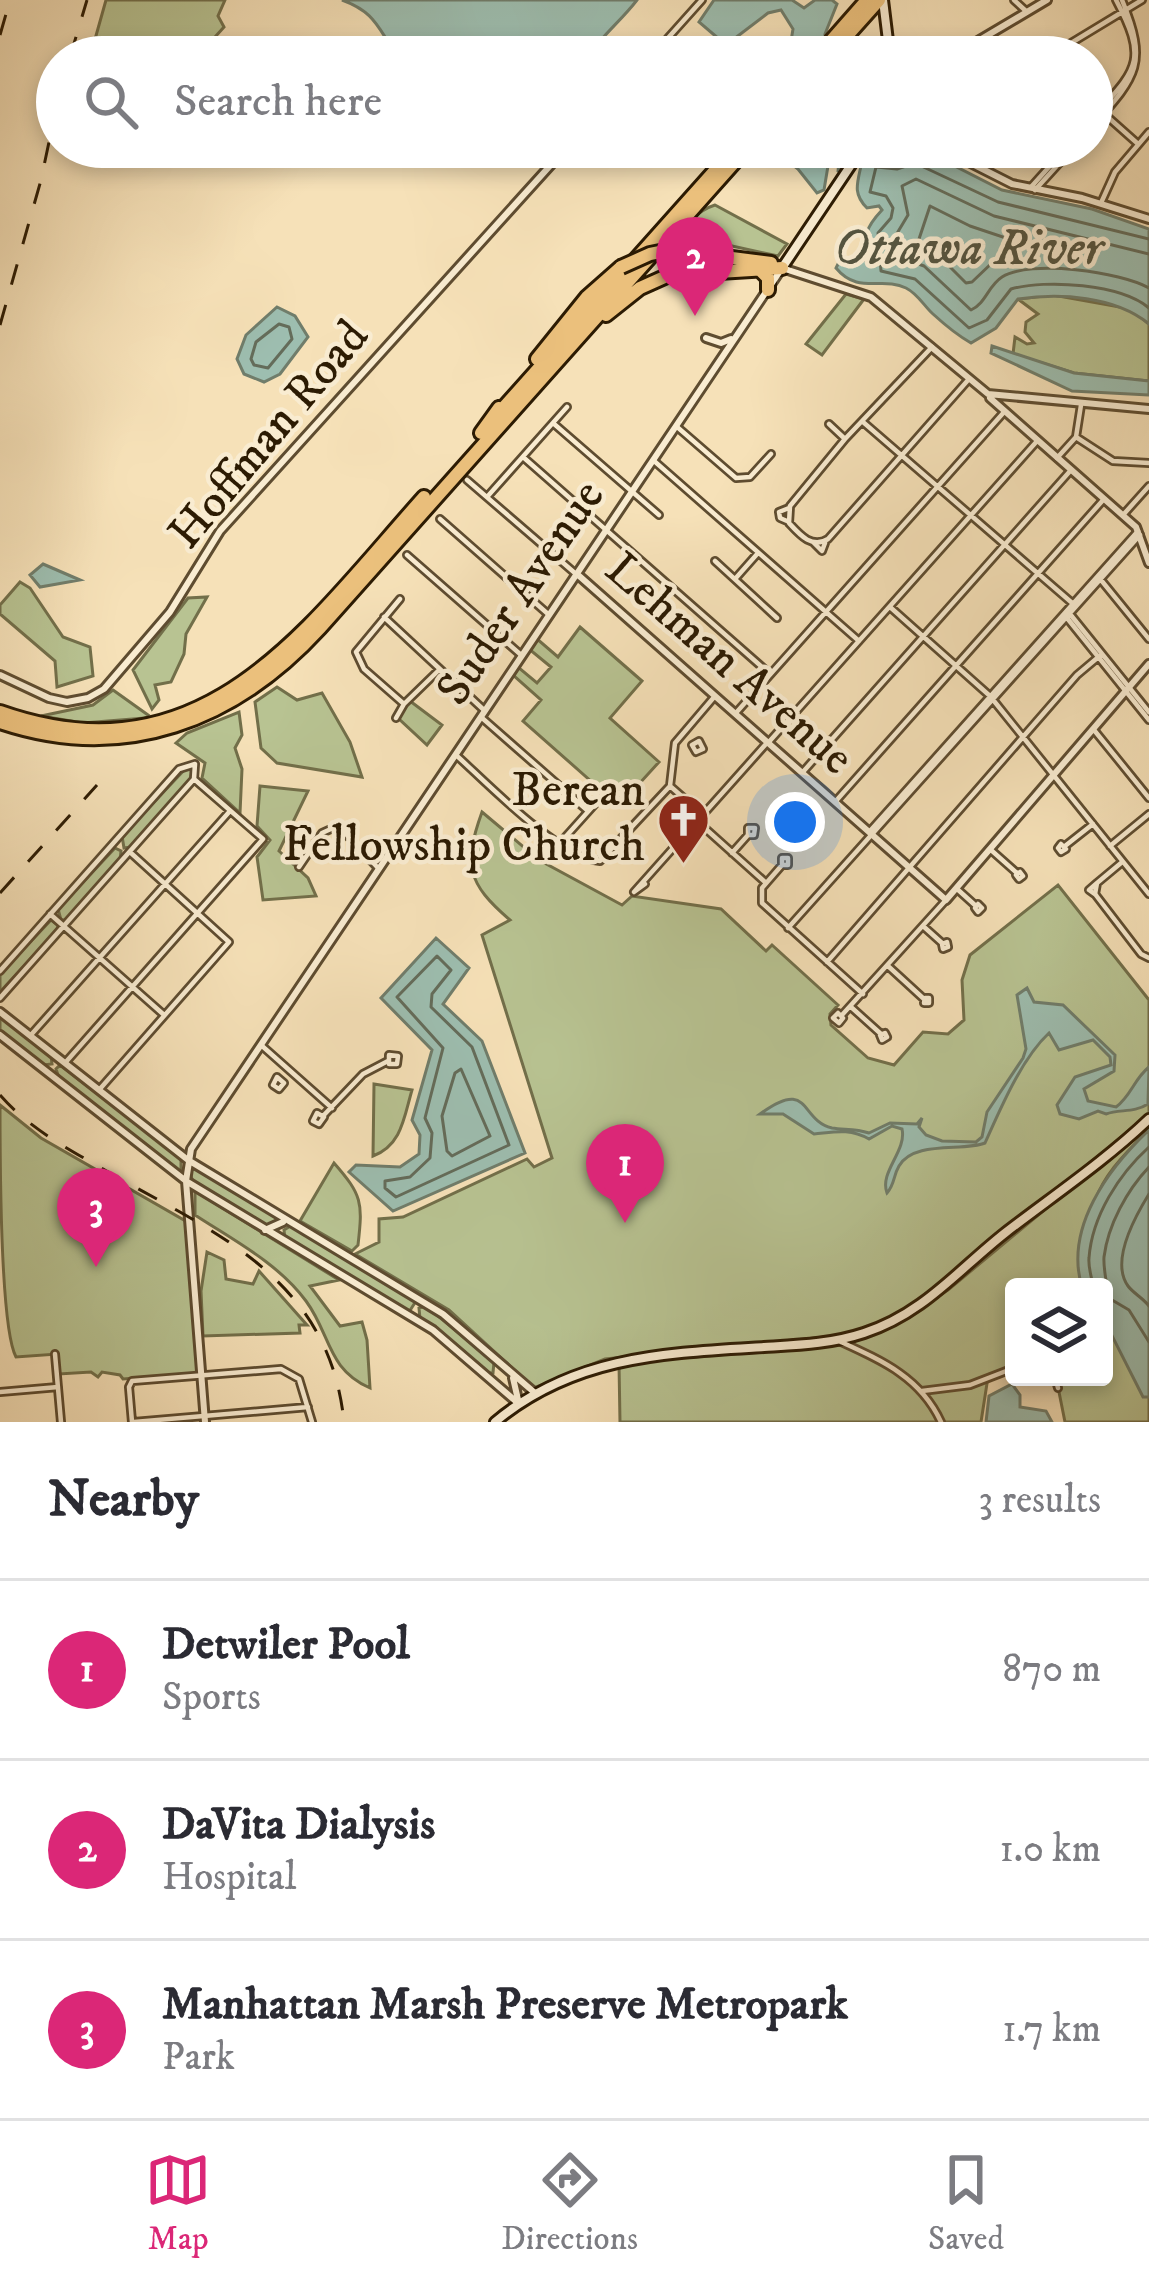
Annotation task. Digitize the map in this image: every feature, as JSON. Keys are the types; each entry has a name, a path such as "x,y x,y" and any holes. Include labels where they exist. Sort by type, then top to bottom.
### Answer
{"highway":[{"path":"840,36 867,0"},
{"path":"842,36 882,3"},
{"path":"0,712 66,727 124,732 232,692 283,653 717,168"},
{"path":"0,722 59,736 165,729 236,700 293,656 729,168"},
{"path":"481,433 576,309 621,267 670,250 783,266"},
{"path":"581,334 659,278 783,266"},
{"path":"759,269 768,278 768,290"}],"main road":[{"path":"882,3 887,36"},
{"name":"Suder Avenue","path":"783,266 848,168"},
{"path":"495,1422 535,1393 578,1372 629,1358 837,1340 885,1325 926,1302 1149,1119"}],"street":[{"path":"670,36 702,0"},
{"path":"1014,0 1027,12"},
{"path":"986,36 1048,0"},
{"path":"1113,98 1136,61 1135,32 1119,0"},
{"path":"1082,36 1142,0"},
{"path":"1113,122 1138,144"},
{"path":"1101,203 1114,172 1149,132"},
{"name":"Hoffman Road","path":"0,675 67,702 88,698 104,688 170,612 220,531 548,168"},
{"path":"977,168 1002,181 1149,219"},
{"path":"1032,189 1050,168"},
{"path":"783,266 872,297 997,400 1123,515 1139,533 1149,563"},
{"name":"Suder Avenue","path":"205,1419 186,1181 195,1142 783,266"},
{"path":"706,338 724,343 738,333"},
{"path":"932,347 845,439 789,508 787,519 819,543 969,379"},
{"path":"997,400 1149,410"},
{"path":"735,714 939,485 997,400"},
{"path":"1058,458 1076,437 1081,404"},
{"path":"487,497 568,406"},
{"path":"862,422 1039,573 1149,716"},
{"path":"553,423 659,515"},
{"path":"829,424 845,439"},
{"path":"676,426 733,476 743,479 753,475 771,454"},
{"path":"1076,437 1113,461 1149,463"},
{"path":"645,884 1038,440"},
{"path":"523,457 770,674"},
{"path":"653,460 860,641"},
{"path":"802,773 1071,470"},
{"name":"Lehman Avenue","path":"467,480 946,900"},
{"path":"1123,515 1149,486"},
{"path":"835,802 1104,499"},
{"path":"440,519 549,615"},
{"path":"1099,578 1139,533"},
{"path":"788,928 1139,533"},
{"path":"1132,544 1143,546"},
{"path":"735,579 758,553"},
{"path":"407,555 522,656"},
{"path":"715,561 777,618"},
{"path":"1099,578 1149,639"},
{"path":"400,599 358,646 356,658 404,704"},
{"path":"890,607 991,698 1149,894"},
{"path":"384,616 588,811"},
{"path":"827,962 1077,675 1100,655"},
{"path":"842,1015 1149,664"},
{"path":"396,718 440,669"},
{"path":"455,755 560,843 592,861 607,857 670,786 672,750 715,696"},
{"path":"1094,730 1149,798"},
{"path":"682,733 694,743"},
{"path":"0,971 182,766 195,764 194,779 0,996"},
{"path":"48,1072 133,987 263,839 194,779"},
{"path":"670,786 704,816"},
{"path":"560,843 603,795"},
{"path":"30,1036 230,811"},
{"path":"1110,846 1149,814"},
{"path":"698,822 766,882"},
{"path":"1065,846 1093,824"},
{"path":"299,867 322,833 337,828 380,868"},
{"path":"732,853 748,835"},
{"path":"99,1090 229,942 114,842"},
{"path":"991,850 1017,873"},
{"path":"1123,862 1096,889 1148,961"},
{"path":"782,865 766,882 762,903 862,994"},
{"path":"956,888 976,905"},
{"path":"50,914 165,1016"},
{"path":"922,926 942,943"},
{"path":"888,966 924,999"},
{"path":"851,1007 880,1034"},
{"path":"1,1013 188,1160 443,1314 535,1393"},
{"path":"0,1034 186,1181 436,1332 519,1404"},
{"path":"261,1045 332,1108"},
{"path":"323,1116 367,1070 388,1061"},
{"path":"282,1078 289,1070"},
{"path":"265,1230 284,1220"},
{"path":"284,1220 284,1241"},
{"path":"412,1317 421,1300"},
{"path":"837,1340 895,1368 922,1390 941,1422"},
{"path":"55,1354 61,1422"},
{"path":"491,1380 503,1366"},
{"path":"503,1366 518,1388 519,1404"},
{"path":"310,1407 131,1422 130,1383 291,1371 299,1379 310,1407 312,1422"},
{"path":"922,1390 976,1383 1005,1372"},
{"path":"0,1392 58,1387"}],"green space":[{"path":"106,0 225,0 218,16 224,27 216,36 96,36"},
{"path":"715,205 787,244 778,256 709,241 705,245 676,244 691,220"},
{"path":"846,294 864,299 822,355 806,344"},
{"path":"1053,295 1131,309 1149,324 1149,381 1074,373 1013,354 1015,337 1034,343 1025,332 1026,322 1038,314 1018,299"},
{"path":"20,582 30,588 63,637 90,647 93,676 57,687 55,661 0,614 0,605"},
{"path":"207,597 186,634 184,654 171,682 155,685 159,700 152,709 133,670 188,598"},
{"path":"580,627 642,681 610,718 659,762 619,806 523,721 541,700 512,674 518,667 537,683 551,667 529,649 536,638 558,657"},
{"path":"277,687 297,700 322,693 350,742 362,777 277,763 261,748 255,702"},
{"path":"113,690 148,715 83,723 41,716 93,705"},
{"path":"410,701 442,725 427,745 398,718"},
{"path":"239,712 242,735 235,748 242,769 240,813 202,778 205,763 176,743 187,733"},
{"path":"193,766 190,782 131,847 124,848 122,836"},
{"path":"260,786 308,791 279,851 308,878 316,896 263,900 257,857 270,840 257,826"},
{"path":"482,812 539,860 622,905 632,896 721,909 766,951 772,945 838,1005 830,1014 831,1025 868,1058 894,1065 923,1032 948,1034 964,1020 962,980 970,955 1058,885 1149,1000 1149,1114 921,1301 880,1324 845,1335 605,1359 534,1388 449,1310 355,1254 379,1242 379,1219 403,1217 527,1159 534,1167 552,1158 482,935 510,920 485,895 473,872 472,846"},
{"path":"115,848 121,851 120,861 67,920 61,920 58,909"},
{"path":"51,920 57,930 0,992 0,974"},
{"path":"0,1016 51,1055 52,1064 43,1065 0,1032"},
{"path":"60,1065 181,1158 181,1169 177,1171 59,1078 56,1069"},
{"path":"374,1084 412,1090 396,1137 373,1156"},
{"path":"0,1105 41,1138 189,1223 199,1373 123,1379 102,1372 98,1377 91,1372 59,1374 57,1354 16,1357 4,1277"},
{"path":"1149,1123 1149,1130 1114,1168 1096,1200 1087,1278 1005,1278 1005,1370 988,1377 981,1422 620,1422 619,1363 818,1347 855,1339 892,1326 948,1290"},
{"path":"334,1163 358,1200 358,1245 352,1251 300,1221"},
{"path":"195,1168 276,1215 277,1224 265,1228 193,1181 189,1172"},
{"path":"195,1191 339,1280 310,1286 340,1326 362,1322 370,1388 337,1361 295,1287 254,1253 195,1215"},
{"path":"292,1225 416,1301 409,1312 285,1239 284,1230"},
{"path":"207,1252 224,1260 226,1279 253,1284 259,1271 307,1325 299,1325 300,1333 203,1336 201,1291"},
{"path":"426,1306 494,1362 493,1373 486,1373 420,1319 419,1308"},
{"path":"1113,1325 1149,1359 1149,1422 1065,1422 1058,1386 1113,1386"}],"water":[{"path":"342,0 637,0 604,36 384,36 354,5"},
{"path":"714,0 792,0 804,8 815,0 837,4 827,36 792,36 793,29 781,10 768,13 738,36 715,36 699,22"},
{"name":"Ottawa River","path":"828,168 824,190 817,193 798,169"},
{"name":"Ottawa River","path":"861,168 959,168 1002,190 1092,209 1149,229 1149,324 1104,302 1034,297 1018,299 996,328 971,343 906,288 853,281 836,268 839,262 872,260 867,233 882,210 867,208 857,184"},
{"path":"277,307 295,316 308,337 280,374 264,382 244,374 237,359 246,335"},
{"name":"Ottawa River","path":"992,346 1074,373 1149,381 1149,395 1072,391 991,353"},
{"path":"43,564 80,580 40,587 30,575"},
{"path":"436,938 469,968 443,1004 482,1041 525,1153 393,1211 349,1172 356,1165 400,1167 419,1154 420,1135 412,1120 432,1050 381,998"},
{"path":"1027,988 1034,1002 1063,1005 1115,1055 1114,1071 1084,1089 1088,1101 1116,1107 1149,1067 1148,1104 1106,1114 1098,1111 1079,1119 1060,1114 1057,1105 1075,1077 1111,1065 1110,1057 1093,1040 1059,1050 1049,1033 1020,1071 985,1143 927,1150 906,1158 887,1193 887,1177 901,1145 902,1129 892,1126 869,1139 848,1132 814,1134 783,1114 760,1114 788,1099 796,1100 832,1128 869,1133 890,1123 917,1124 922,1118 919,1127 926,1135 942,1141 976,1142 982,1137 987,1112 1026,1049 1017,995"},
{"path":"1149,1130 1149,1397 1143,1397 1113,1338 1113,1278 1080,1278 1078,1265 1084,1222 1119,1163"},
{"path":"1013,1386 1020,1407 1046,1411 1052,1422 986,1422 989,1396"}],"railway":[{"path":"0,35 10,0"},
{"path":"76,36 87,0"},
{"path":"0,325 44,168"},
{"path":"0,893 97,785"},
{"path":"0,1095 57,1142 220,1236 289,1293 315,1329 334,1371 344,1422"}],"place":[{"name":"DaVita Dialysis","path":"695,316"},
{"name":"Berean Fellowship Church","path":"684,865"},
{"name":"Detwiler Pool","path":"625,1223"},
{"name":"Manhattan Marsh Preserve Metropark","path":"96,1267"}]}
